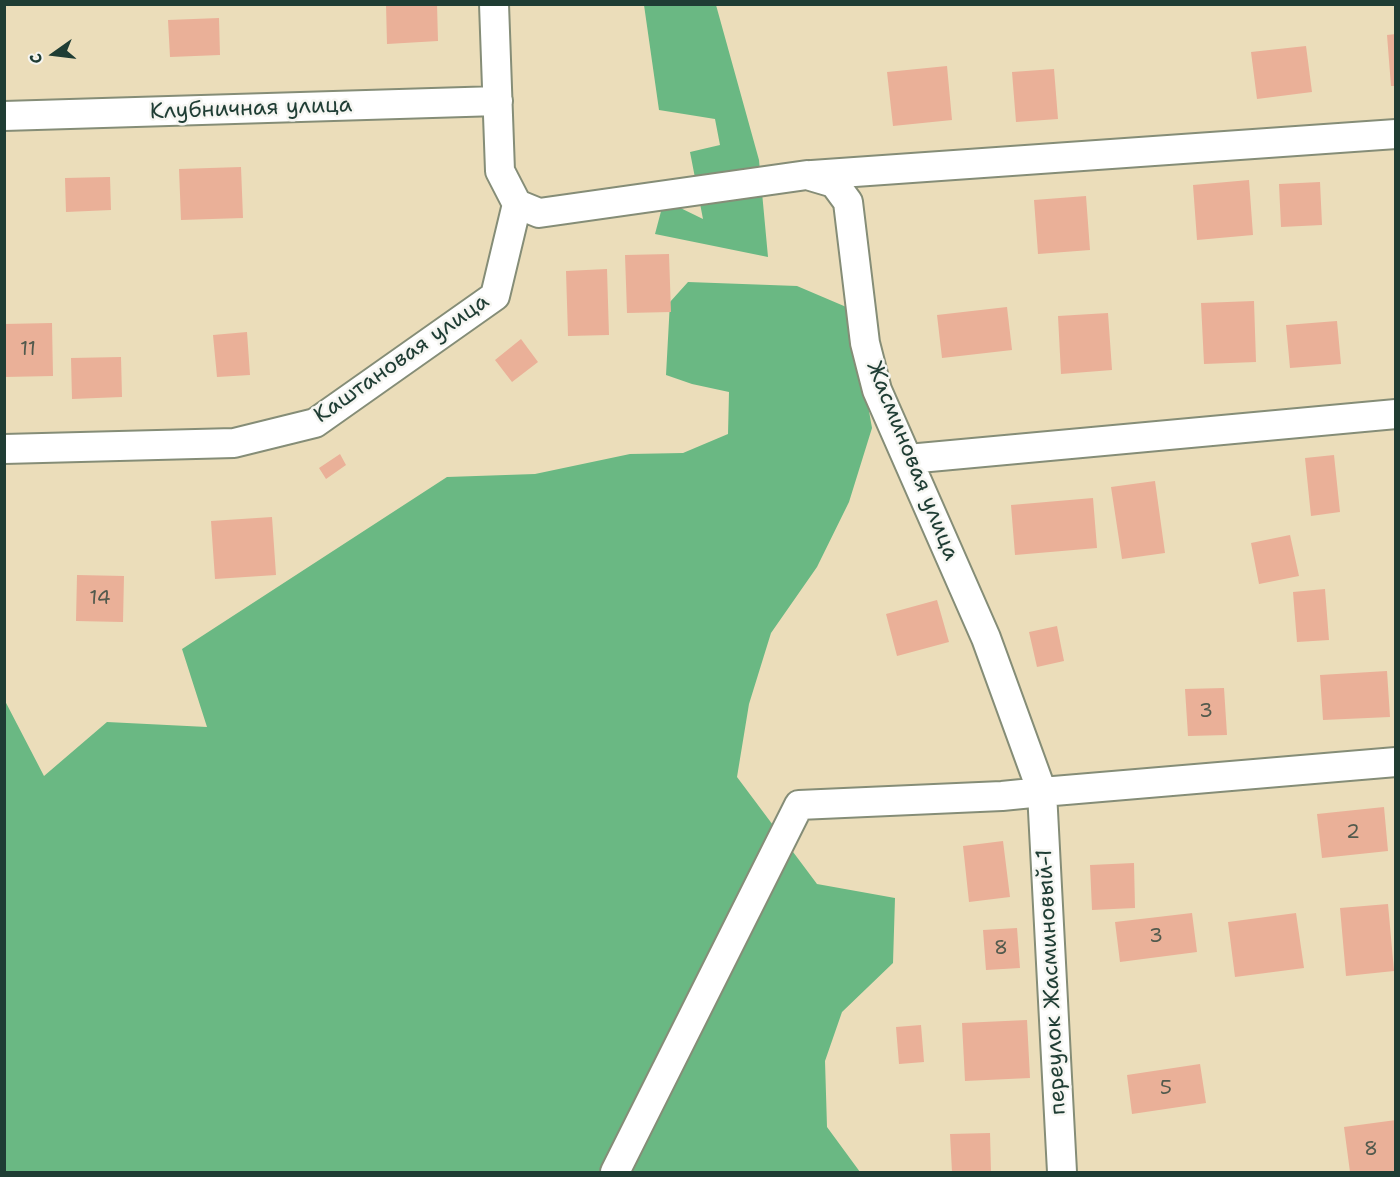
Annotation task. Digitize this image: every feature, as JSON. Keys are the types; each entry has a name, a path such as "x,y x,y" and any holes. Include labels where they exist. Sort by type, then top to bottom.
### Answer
{"street":[{"path":"494,4 500,171 516,204"},
{"name":"Клубничная улица","path":"4,116 498,101"},
{"path":"807,175 1395,134"},
{"name":"Жасминовая улица","path":"516,204 539,213 807,175 834,183 848,202 865,344 878,390 986,638 1042,792"},
{"name":"Каштановая улица","path":"4,449 234,443 315,423 495,296 516,204"},
{"path":"908,459 1395,414"},
{"path":"615,1173 799,805 1002,796 1395,762"},
{"name":"переулок Жасминовый-1","path":"1042,792 1062,1173"}],"green space":[{"path":"644,5 716,5 759,160 768,257 655,234 664,200 703,219 690,152 720,145 715,119 659,110"},
{"path":"688,282 797,286 851,309 872,428 849,502 817,567 771,633 749,704 737,777 817,884 895,898 893,963 842,1012 825,1061 827,1127 860,1172 5,1172 4,699 44,776 107,722 207,727 182,649 447,477 535,474 630,454 683,453 728,434 729,392 692,384 666,375 670,302"}],"building":[{"path":"386,4 437,4 438,41 387,44"},
{"path":"219,18 220,55 170,57 168,20"},
{"path":"1396,34 1396,86 1391,86 1387,35"},
{"path":"1306,46 1312,92 1257,99 1251,52"},
{"path":"947,66 952,120 893,126 887,72"},
{"path":"1054,69 1058,119 1016,122 1012,72"},
{"path":"241,167 243,218 181,220 179,169"},
{"path":"110,177 111,210 66,212 65,178"},
{"path":"1249,180 1253,235 1197,240 1193,185"},
{"path":"1320,182 1322,225 1281,227 1279,184"},
{"path":"1086,196 1090,250 1038,254 1034,200"},
{"path":"669,254 671,312 627,313 625,255"},
{"path":"607,269 609,335 568,336 566,271"},
{"path":"1254,301 1256,362 1204,364 1201,303"},
{"path":"1007,307 1012,350 942,358 937,315"},
{"path":"1108,313 1112,370 1061,374 1058,316"},
{"path":"1337,321 1341,364 1290,368 1286,325"},
{"path":"52,323 53,376 4,377 4,324"},
{"path":"247,332 250,375 217,377 213,335"},
{"path":"521,339 538,362 512,382 495,360"},
{"path":"121,357 122,397 72,399 71,358"},
{"path":"340,454 346,465 326,479 319,468"},
{"path":"1334,455 1340,512 1311,516 1305,458"},
{"path":"1155,481 1165,553 1122,559 1111,487"},
{"path":"1093,498 1097,548 1015,555 1011,505"},
{"path":"272,517 276,575 215,579 211,521"},
{"path":"1290,535 1299,576 1259,584 1251,543"},
{"path":"77,575 124,576 123,622 76,621"},
{"path":"1325,589 1329,640 1297,642 1293,592"},
{"path":"937,600 949,642 897,656 886,614"},
{"path":"1057,626 1064,661 1037,667 1029,632"},
{"path":"1387,671 1390,717 1323,720 1320,675"},
{"path":"1224,688 1227,735 1188,736 1185,689"},
{"path":"1384,807 1388,851 1322,858 1317,814"},
{"path":"1003,841 1010,897 969,902 963,846"},
{"path":"1134,863 1135,908 1092,910 1090,865"},
{"path":"1388,904 1394,971 1346,976 1340,908"},
{"path":"1192,913 1197,952 1120,962 1115,922"},
{"path":"1296,913 1304,968 1235,977 1228,922"},
{"path":"1017,928 1020,968 986,970 983,930"},
{"path":"1027,1020 1030,1078 965,1081 962,1023"},
{"path":"921,1025 924,1062 899,1064 896,1027"},
{"path":"1200,1064 1206,1103 1132,1114 1127,1075"},
{"path":"1396,1120 1396,1172 1350,1172 1344,1127"},
{"path":"990,1133 991,1172 952,1172 950,1134"}]}
